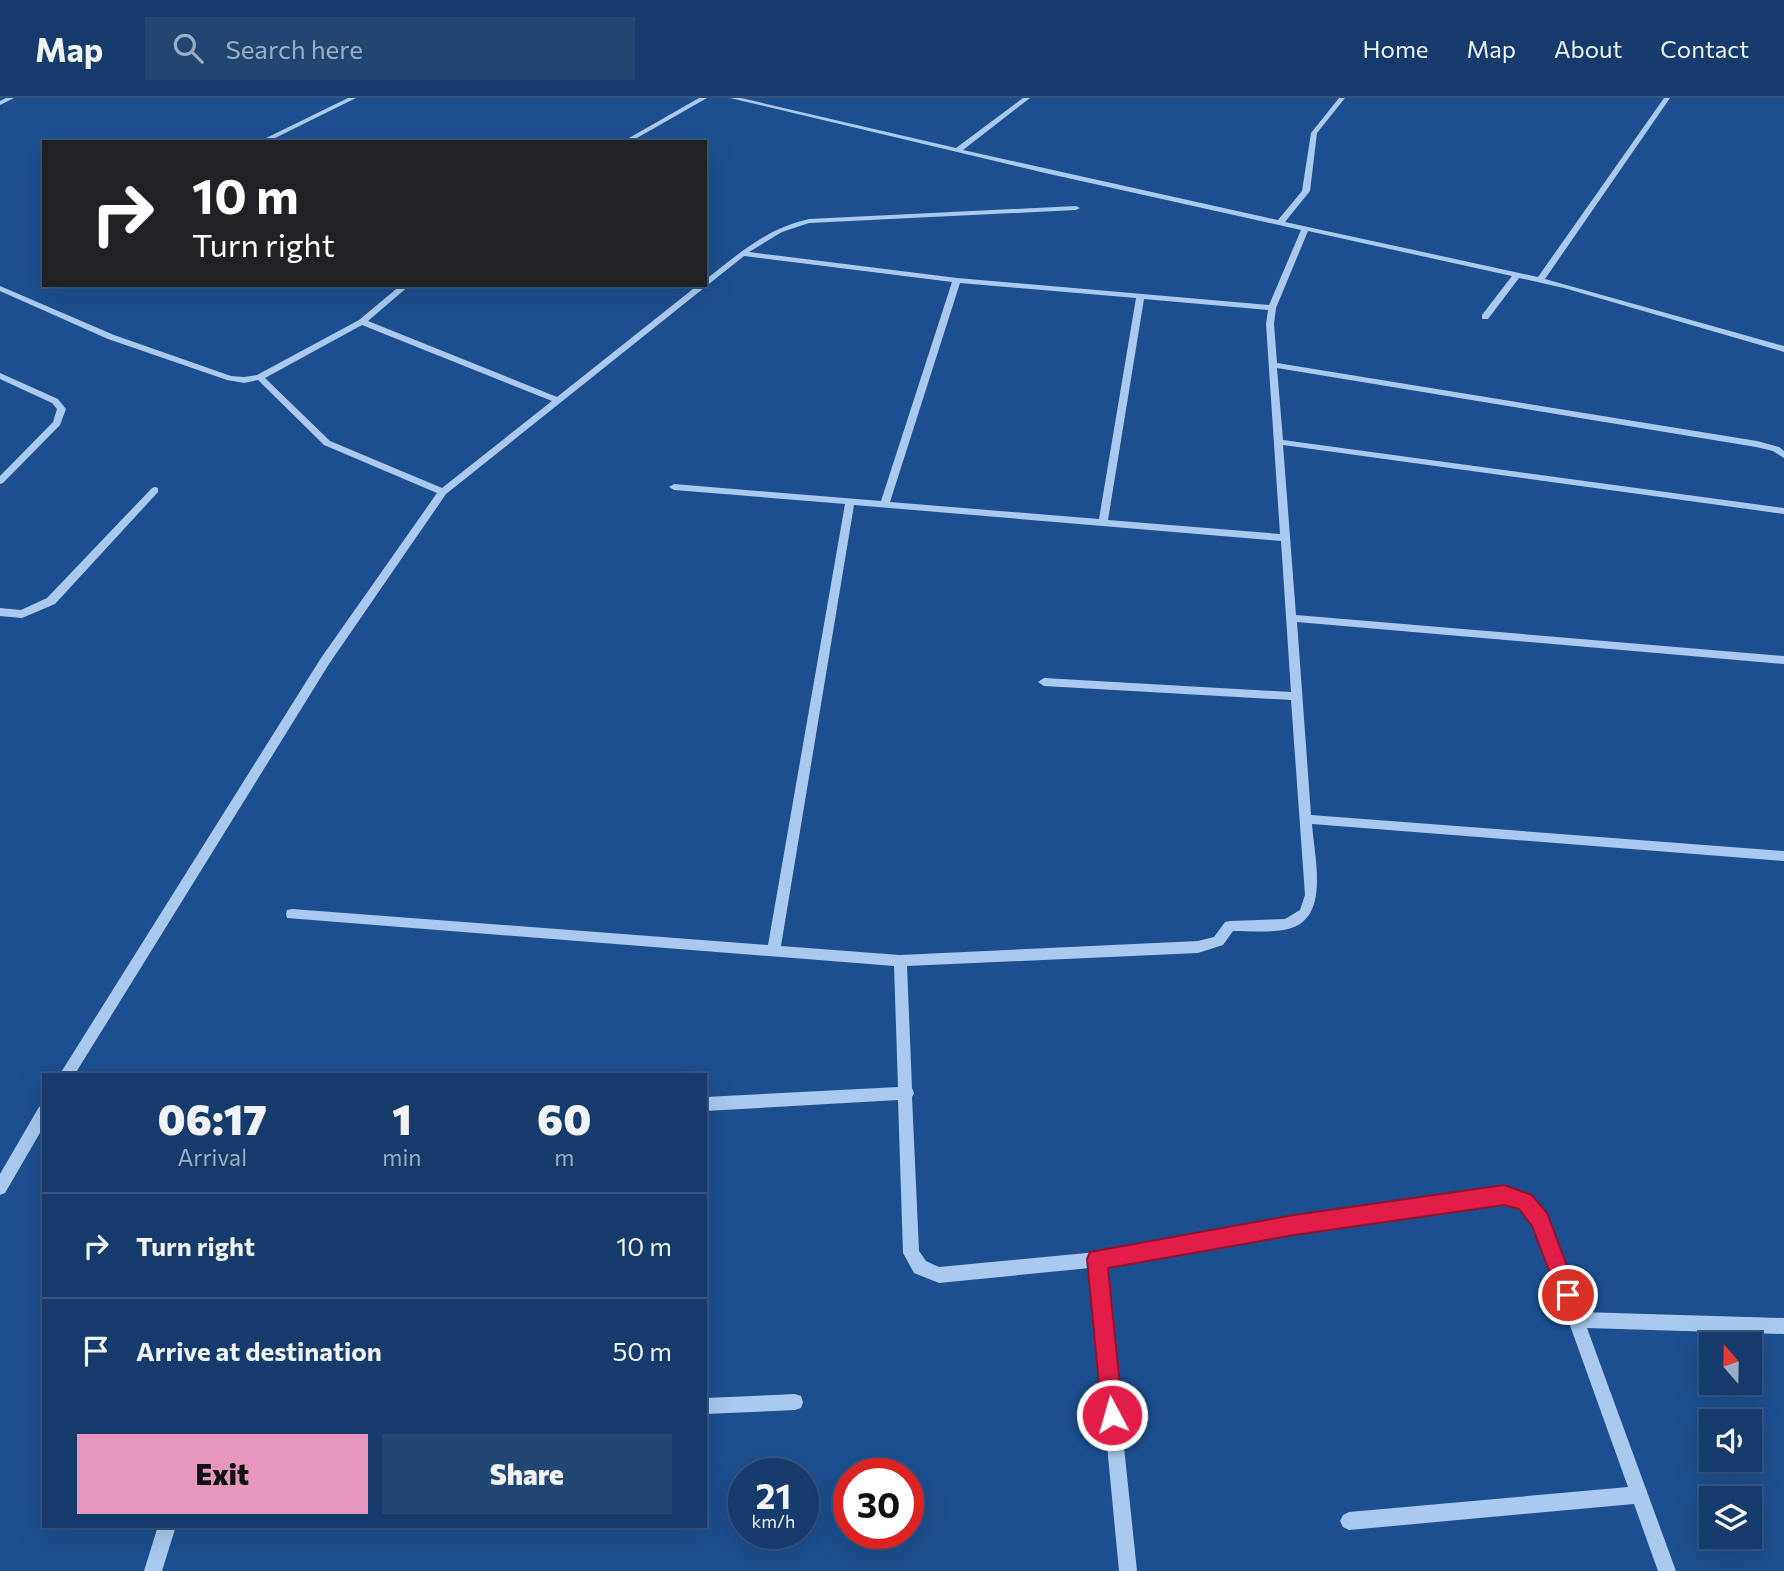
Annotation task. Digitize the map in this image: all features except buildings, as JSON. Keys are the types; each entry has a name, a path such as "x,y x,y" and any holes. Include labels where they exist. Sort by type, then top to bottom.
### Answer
{"street":[{"path":"0,103 11,98"},
{"path":"265,140 353,98"},
{"path":"629,140 704,98"},
{"path":"733,98 1540,280 1784,349"},
{"path":"958,150 1027,98"},
{"path":"1281,222 1306,191 1314,133 1342,98"},
{"path":"1540,280 1667,98"},
{"path":"707,282 772,231 788,224 1076,208"},
{"path":"292,914 900,961 1198,947 1217,941 1230,926 1287,924 1305,913 1311,895 1278,442 1272,308 1307,228"},
{"path":"744,254 957,279 1272,308"},
{"path":"1485,317 1517,275"},
{"path":"884,504 957,279"},
{"path":"0,288 111,337 230,378 244,380 260,377 362,322 404,287"},
{"path":"68,1073 325,661 443,492 700,287"},
{"path":"1103,523 1140,296"},
{"path":"362,322 557,400"},
{"path":"1273,365 1757,444 1776,449 1784,455"},
{"path":"0,376 55,401 62,410 57,423 0,481"},
{"path":"260,377 327,443 443,492"},
{"path":"1278,442 1784,511"},
{"path":"674,486 1285,538"},
{"path":"0,612 22,614 51,601 155,490"},
{"path":"774,950 850,501"},
{"path":"1291,618 1784,660"},
{"path":"1044,682 1297,696"},
{"path":"1305,819 1784,856"},
{"path":"900,961 911,1253 920,1267 939,1275 1097,1259 1294,1225 1504,1195 1525,1202 1540,1220 1667,1571"},
{"path":"707,1104 907,1093"},
{"path":"0,1188 42,1117"},
{"path":"1097,1259 1128,1571"},
{"path":"1577,1320 1784,1326"},
{"path":"707,1406 794,1402"},
{"path":"1349,1521 1641,1495"},
{"path":"153,1571 166,1528"}],"route":[{"path":"1112,1415 1097,1259 1294,1225 1504,1195 1525,1202 1540,1220 1568,1295"}]}
